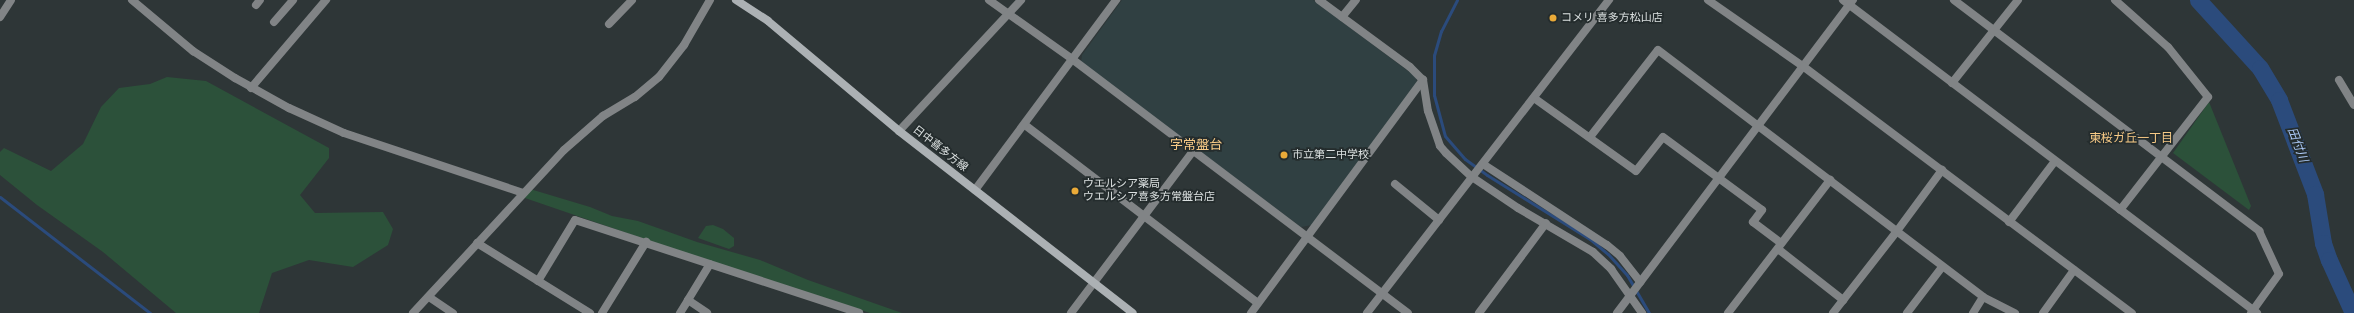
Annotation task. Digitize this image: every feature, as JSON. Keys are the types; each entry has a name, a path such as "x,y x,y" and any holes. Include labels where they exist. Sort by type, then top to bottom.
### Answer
{"main road":[{"name":"日中喜多方線","path":"736,0 768,21 899,131 1133,313"}],"street":[{"path":"0,17 11,0"},
{"path":"132,0 193,50 251,88 330,128 523,192"},
{"path":"274,22 293,0"},
{"path":"251,88 326,0"},
{"path":"609,24 632,0"},
{"path":"413,313 523,192 564,150 602,116 636,97 659,77 684,45 710,0"},
{"path":"989,0 1072,59 1306,238 1408,313"},
{"path":"899,131 1021,0"},
{"path":"975,190 1025,125 1116,0"},
{"path":"1319,0 1410,67 1423,80 1428,111 1440,146 1472,177 1518,208 1546,223 1593,252 1611,269 1642,313"},
{"path":"1342,17 1356,0"},
{"path":"1367,313 1472,177 1484,164 1609,0"},
{"path":"1708,0 1804,67 2132,313"},
{"path":"1617,313 1718,177 1804,67 1849,2 1952,83 2254,312 2279,274 2259,231 1954,0"},
{"path":"1952,83 2018,0"},
{"path":"2115,0 2168,47 2208,97 2120,210"},
{"path":"1590,137 1658,50 1897,231 1942,267 1983,297 2015,313"},
{"path":"1251,313 1423,80"},
{"path":"2339,80 2354,105"},
{"path":"1534,98 1636,171 1663,137 1762,210 1753,222 1843,300"},
{"path":"1025,125 1258,303"},
{"path":"1071,313 1193,151"},
{"path":"2009,222 2055,161"},
{"path":"1484,164 1607,246 1620,256 1640,282"},
{"path":"1833,313 1942,170"},
{"path":"1728,313 1830,180"},
{"path":"1395,184 1439,220"},
{"path":"538,281 575,220 646,242 858,313"},
{"path":"1479,313 1546,223"},
{"path":"602,313 646,242"},
{"path":"477,243 590,313"},
{"path":"680,313 710,264"},
{"path":"1907,313 1942,267"},
{"path":"2044,313 2074,270"},
{"path":"429,297 453,313"},
{"path":"1973,313 1983,297"},
{"path":"688,300 707,313"}],"shaded area":[{"name":"市立第二中学校","path":"1122,0 1313,0 1416,77 1417,84 1312,225 1301,227 1081,63 1082,55"}],"green space":[{"path":"167,77 206,81 329,148 329,158 300,195 315,213 383,212 393,229 388,245 353,267 309,260 272,273 259,313 176,313 103,252 37,205 0,175 0,152 4,148 51,171 83,144 101,107 119,88 150,84"},
{"path":"2209,102 2251,206 2249,210 2173,153"},
{"path":"530,189 590,207 612,216 638,221 697,242 760,260 808,280 902,313 870,313 691,255 522,197"},
{"path":"713,225 723,229 734,238 734,246 729,249 698,238 706,226"}],"waterway":[{"path":"1457,0 1441,31 1434,55 1434,95 1445,136 1465,159 1487,175 1590,239 1608,254 1627,275 1649,313"},
{"name":"田付川","path":"2198,0 2260,68 2279,100 2315,194 2323,243 2353,313"},
{"path":"0,197 150,313"}],"place":[{"name":"コメリ 喜多方松山店","path":"1553,18"},
{"name":"市立第二中学校","path":"1284,155"},
{"name":"ウエルシア薬局 ウエルシア喜多方常盤台店","path":"1075,191"}],"district":[{"name":"東桜ガ丘一丁目","path":"2131,139"},
{"name":"字常盤台","path":"1196,145"}]}
